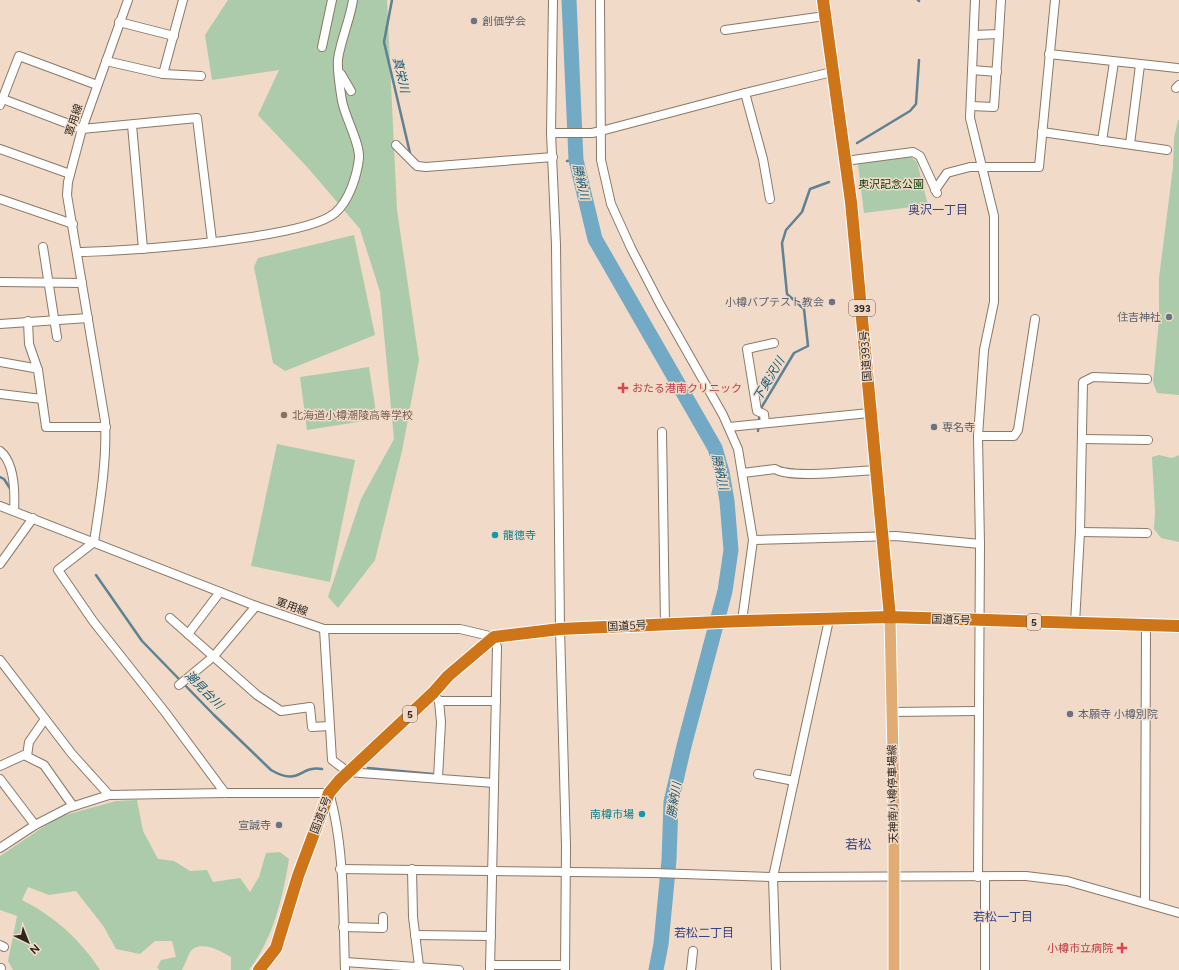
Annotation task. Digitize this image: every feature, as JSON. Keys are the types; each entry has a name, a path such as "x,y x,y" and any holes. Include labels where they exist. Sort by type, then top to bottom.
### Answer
{"highway":[{"name":"国道393号","path":"823,0 845,161 866,351 881,536 890,617"},
{"name":"国道5号","path":"259,970 276,948 298,876 329,793 348,772 436,697 448,676 494,637 560,629 742,620 829,620 890,617 979,621 1179,626"}],"main road":[{"name":"天神南小樽停車場線","path":"890,617 894,804 894,970"}],"street":[{"name":"軍用線","path":"94,542 104,468 106,427 67,195 70,174 82,129 128,0"},
{"path":"163,74 183,0"},
{"path":"322,47 332,0"},
{"path":"77,252 111,252 212,241 310,225 335,214 344,202 356,171 359,156 342,103 338,59 353,0"},
{"path":"494,637 497,647 490,967 565,967 566,872 560,629 556,245 553,157 553,0"},
{"path":"600,0 601,160 611,204 631,248 660,304 729,427 738,449 753,540 742,620"},
{"path":"975,0 970,118 994,216 994,302 984,350 978,436 980,544 978,710 985,970"},
{"path":"971,106 994,107 1001,0"},
{"path":"845,161 913,152 920,156 936,192 947,174 970,168 1039,167 1055,0"},
{"path":"725,30 825,16"},
{"path":"119,22 174,36"},
{"path":"974,35 999,34"},
{"path":"1049,54 1177,68"},
{"path":"97,85 18,56 1,101 82,129 198,118 212,241"},
{"path":"106,61 163,74 200,76"},
{"path":"1102,141 1114,62"},
{"path":"1130,144 1140,65"},
{"path":"972,70 997,72"},
{"path":"339,72 351,91"},
{"path":"554,134 592,133 601,131 832,72"},
{"path":"745,93 763,159 770,199"},
{"path":"132,125 143,249"},
{"path":"1042,132 1167,150"},
{"path":"396,145 417,166 426,167 553,157"},
{"path":"0,149 70,174"},
{"path":"0,200 73,224"},
{"path":"43,247 57,337"},
{"path":"0,282 82,283"},
{"path":"0,324 55,319 88,318"},
{"path":"978,436 1014,436 1018,430 1035,319"},
{"path":"28,321 29,344 38,370 46,427 106,427"},
{"path":"765,423 764,414 757,411 747,349 774,343"},
{"path":"0,362 38,370"},
{"path":"1075,623 1080,532 1083,382 1092,377 1147,379"},
{"path":"0,394 42,399"},
{"path":"729,427 870,413"},
{"path":"662,432 665,624"},
{"path":"1082,440 1148,440"},
{"path":"0,450 4,454 10,470 15,494 14,511"},
{"path":"743,473 775,468 782,473 801,474 876,470"},
{"name":"軍用線","path":"0,506 256,606 324,630 460,629 494,637"},
{"path":"0,564 33,518"},
{"path":"1080,532 1147,533"},
{"path":"753,540 881,536 980,544"},
{"path":"94,542 58,570 93,621 165,712 225,793"},
{"path":"188,634 220,592"},
{"path":"182,683 214,656 256,606"},
{"path":"170,618 257,695 282,711 310,707 312,727 329,726"},
{"path":"776,970 773,876 829,620"},
{"path":"1145,902 1146,625"},
{"path":"324,630 332,760 348,772 439,776 494,783"},
{"path":"0,660 72,754 109,795"},
{"path":"439,776 442,722 436,697 496,701"},
{"path":"891,712 978,710"},
{"path":"27,756 29,742 45,719"},
{"path":"0,766 24,755 44,764 73,806"},
{"path":"758,774 794,782"},
{"path":"0,779 35,825"},
{"path":"0,848 35,825 73,806 109,795 329,793 335,812 340,869 345,966 459,970"},
{"path":"340,869 412,869 492,872 684,873 773,876 1026,876 1067,881 1145,902 1179,913"},
{"path":"412,869 415,934 424,968"},
{"path":"343,927 383,928 384,917"},
{"path":"415,934 491,936"},
{"path":"691,970 693,951"}],"green space":[{"path":"228,0 387,0 397,210 419,360 402,451 375,560 338,608 328,597 361,499 394,439 380,292 360,229 308,168 258,115 279,70 212,80 205,35"},
{"path":"1178,120 1179,395 1157,393 1153,382 1159,320 1159,278 1173,167 1174,138"},
{"name":"奥沢記念公園","path":"911,157 917,162 928,205 864,213 858,164"},
{"path":"354,235 375,335 285,371 273,363 254,267 258,258"},
{"path":"369,367 377,419 307,430 300,377"},
{"path":"277,444 355,460 330,582 251,566"},
{"path":"1159,455 1172,458 1179,455 1179,542 1161,538 1154,529 1155,512 1152,457"},
{"path":"137,800 143,831 158,859 174,861 190,871 207,870 213,882 240,878 250,892 259,877 266,853 280,852 289,859 284,888 271,931 265,945 249,970 231,970 231,957 216,949 199,946 190,952 182,970 160,970 157,968 161,960 176,957 172,941 155,941 140,954 116,949 104,927 76,891 49,895 28,887 22,900 34,906 56,921 93,959 100,970 13,970 8,961 17,916 0,910 0,856 58,817 116,801"}],"waterway":[{"name":"真栄川","path":"392,0 384,42 410,153"},
{"name":"勝納川","path":"569,0 576,160 595,239 715,448 722,472 727,501 731,550 725,591 684,746 671,802 669,860 661,944 656,970"},
{"name":"下奥沢川","path":"857,143 910,111 916,104 919,60"},
{"name":"真栄川","path":"567,161 576,160"},
{"name":"下奥沢川","path":"758,431 760,410 794,353 808,346 804,309 787,294 782,243 786,230 802,212 810,189 829,182"},
{"name":"潮見台川","path":"0,477 4,479 11,490"},
{"name":"潮見台川","path":"96,575 142,641 214,715 271,770 281,775 294,776 308,770 322,769"},
{"name":"潮見台川","path":"368,768 433,774"}],"place":[{"name":"創価学会","path":"474,21"},
{"name":"小樽バプテスト教会","path":"832,302"},
{"name":"住吉神社","path":"1169,317"},
{"name":"おたる港南クリニック","path":"623,388"},
{"name":"北海道小樽潮陵高等学校","path":"284,415"},
{"name":"専名寺","path":"934,427"},
{"name":"龍徳寺","path":"495,535"},
{"name":"本願寺 小樽別院","path":"1070,714"},
{"name":"南樽市場","path":"642,814"},
{"name":"宣誠寺","path":"279,825"},
{"name":"小樽市立病院","path":"1122,948"}],"district":[{"name":"奥沢一丁目","path":"938,210"},
{"name":"若松","path":"858,844"},
{"name":"若松一丁目","path":"1003,917"},
{"name":"若松二丁目","path":"704,933"}]}
